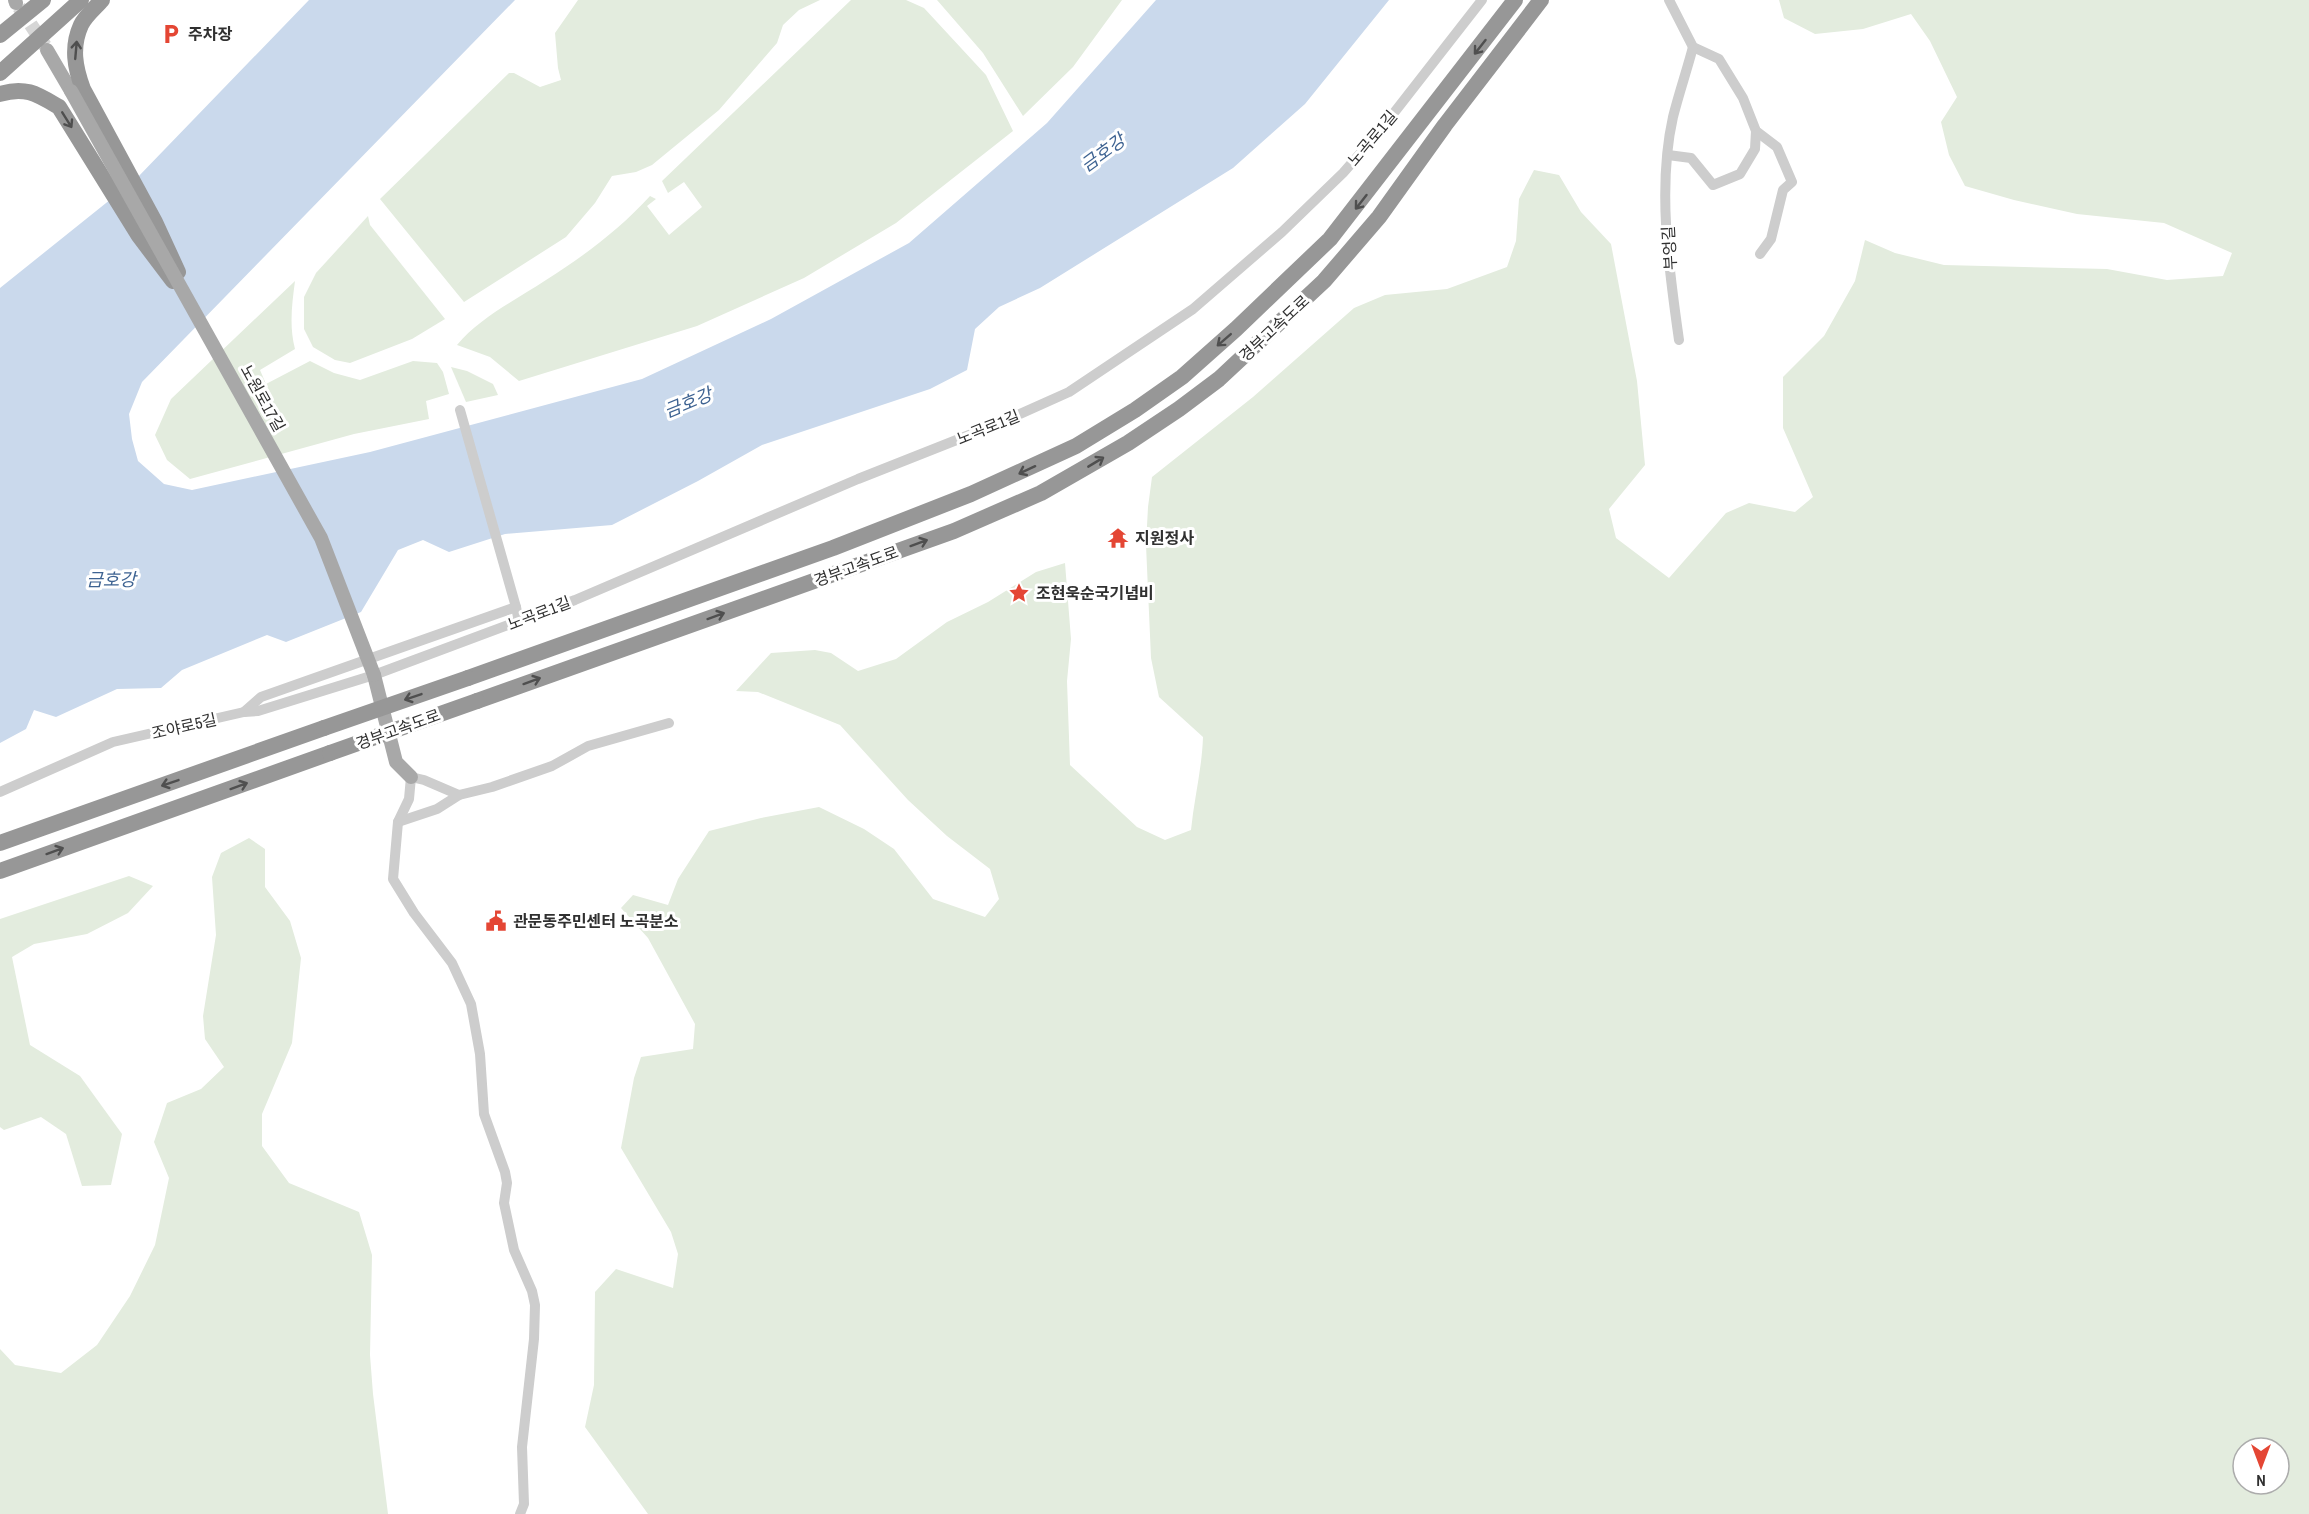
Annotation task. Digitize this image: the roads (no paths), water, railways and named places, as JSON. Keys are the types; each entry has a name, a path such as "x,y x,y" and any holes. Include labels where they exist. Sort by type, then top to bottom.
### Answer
{"highway":[{"path":"0,35 44,0"},
{"path":"0,73 81,0"},
{"path":"102,0 81,24 75,48 75,69 83,89 155,222 195,311"},
{"name":"경부고속도로","path":"0,843 833,548 971,494 1076,446 1136,410 1182,377 1330,239 1515,0"},
{"name":"경부고속도로","path":"0,871 963,527 1061,482 1154,426 1219,379 1324,281 1378,217 1458,107 1541,0"},
{"path":"0,94 16,89 39,95 59,107 139,236 195,311"}],"main road":[{"name":"노원로17길","path":"47,50 321,538 374,675 396,762 411,777"}],"street":[{"name":"노곡로1길","path":"374,675 519,622 858,479 1002,422 1069,392 1193,309 1282,232 1343,173 1379,132 1482,0"},
{"path":"1668,155 1691,158 1713,185 1740,174 1755,149 1756,131 1743,98 1719,59 1693,47 1669,0"},
{"name":"부엉길","path":"1679,340 1668,259 1668,155 1673,118 1693,47"},
{"path":"1756,131 1777,147 1792,182 1783,190 1771,239 1760,254"},
{"path":"460,410 519,622"},
{"path":"244,712 261,697 516,608"},
{"name":"조야로5길","path":"0,792 113,742 244,712 258,711 374,675"},
{"path":"398,822 437,809 459,795 492,787 552,766 588,746 669,723"},
{"path":"459,795 411,777 409,799 398,822 393,879 414,913 452,963 471,1004 480,1054 484,1114 505,1172 507,1183 504,1203 513,1248 532,1291 535,1305 534,1339 522,1447 524,1504 520,1514"}],"water":[{"name":"금호강","path":"309,0 515,0 142,382 129,414 132,439 138,461 164,484 192,490 370,452 642,379 771,319 909,243 1047,123 1156,0 1389,0 1305,104 1233,168 1040,288 999,307 975,329 967,370 930,389 762,445 612,525 505,534 449,552 423,540 398,550 361,612 286,642 267,635 182,670 161,688 117,689 56,717 34,710 26,729 0,743 0,288 136,179"}],"tunnel":[{"path":"19,7 45,46"}],"place":[{"name":"주차장","path":"171,34"},
{"name":"지원정사","path":"1118,538"},
{"name":"조현욱순국기념비","path":"1019,593"},
{"name":"관문동주민센터 노곡분소","path":"496,921"}]}
